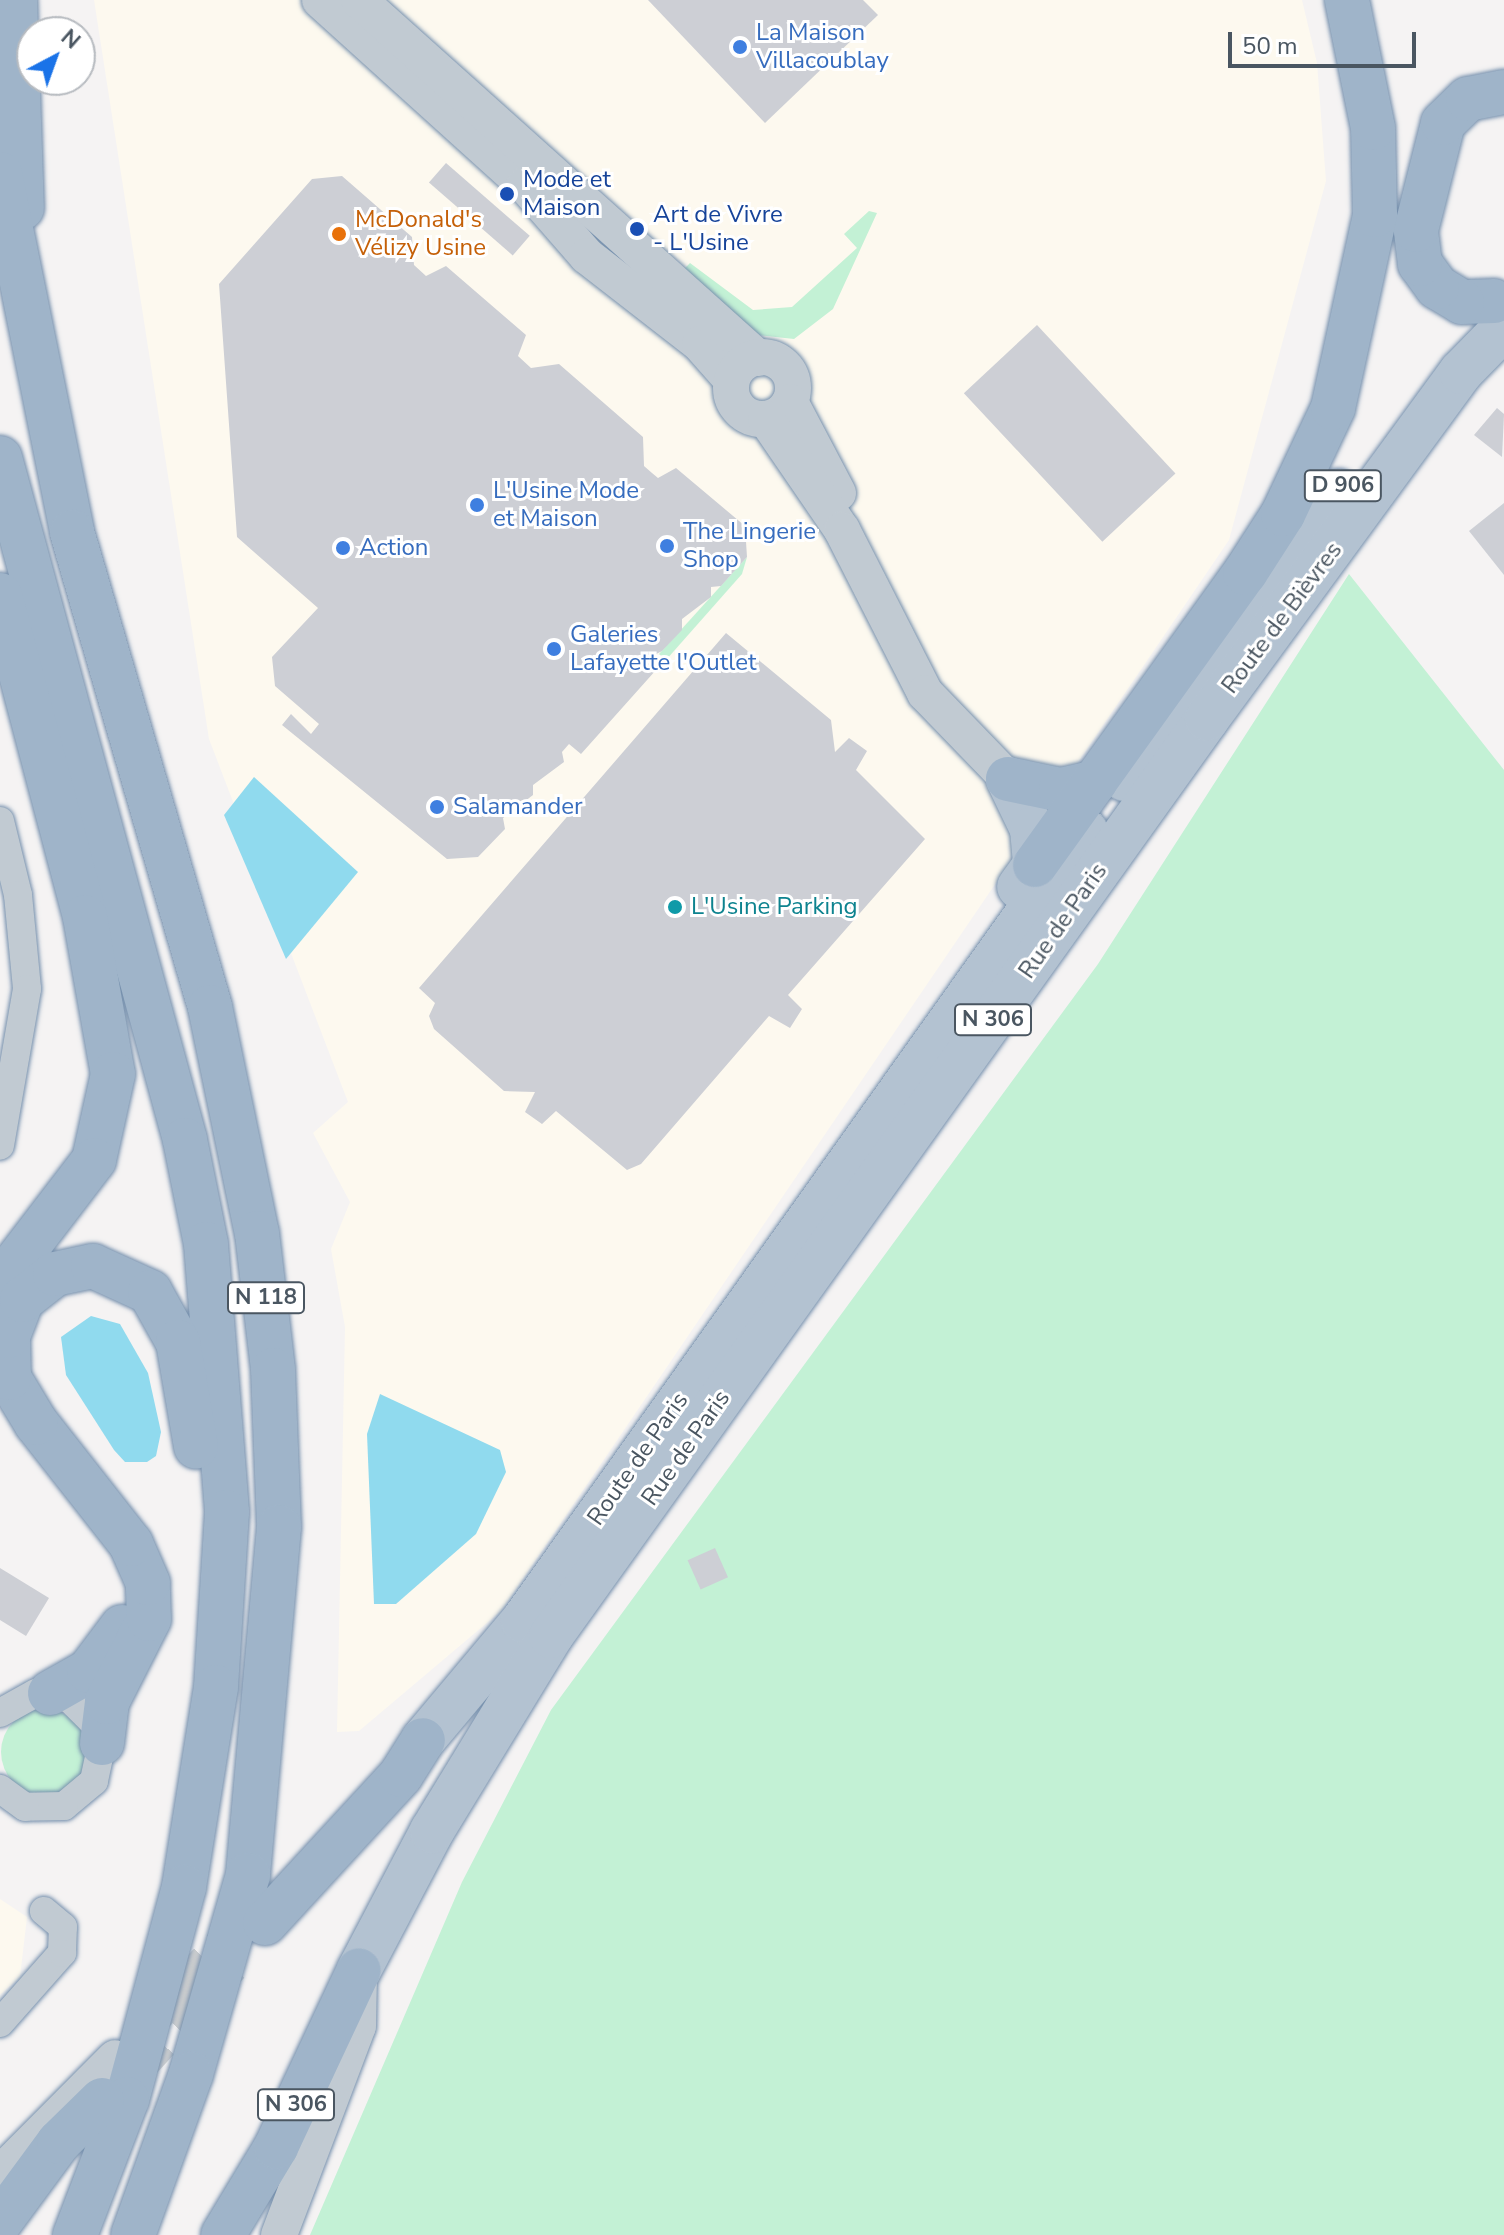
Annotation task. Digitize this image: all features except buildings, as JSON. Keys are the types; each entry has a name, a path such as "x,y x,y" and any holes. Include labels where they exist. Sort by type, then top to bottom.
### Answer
{"highway":[{"path":"15,0 34,370"},
{"path":"1035,865 1283,514 1333,408 1375,215 1373,128 1347,0"},
{"path":"1501,307 1462,302 1437,287 1420,264 1416,230 1443,123 1468,99 1504,92"},
{"name":"N 118","path":"0,174 34,370 72,532 216,1035 257,1233 278,1451 274,1623 248,1875 191,2074 133,2235"},
{"name":"N 118","path":"0,458 148,982 206,1244 227,1512 205,1780 127,2099 75,2235"},
{"path":"0,595 104,1011 113,1074 104,1136 80,1184 0,1283"},
{"path":"1008,779 1061,790 1095,782"},
{"path":"0,1249 55,1179 83,1127 104,1011"},
{"path":"102,1743 107,1702 149,1619 148,1583 131,1544 19,1399 5,1356 13,1317 36,1286 93,1266 150,1292 185,1367 198,1471 205,1780"},
{"path":"0,1420 116,1562 127,1594 116,1641 89,1671 24,1693"},
{"name":"N 306","path":"268,1909 401,1775 423,1740"},
{"name":"N 306","path":"223,2235 276,2147 359,1970"},
{"path":"0,2222 59,2142 102,2100"}],"main road":[{"name":"D 906","path":"1199,703 1434,366 1501,307"},
{"name":"Rue de Paris","path":"840,1169 1199,703"},
{"name":"Rue de Paris","path":"359,1970 432,1831 551,1636 1199,703"},
{"path":"840,1169 890,1073 1035,865 1032,829 1008,779"},
{"name":"Route de Paris","path":"423,1740 523,1621 840,1169"}],"street":[{"path":"320,0 525,185 587,256 700,344 744,368 786,369 778,410 925,693 1008,779"},
{"path":"359,0 744,368"},
{"path":"744,368 737,408 778,410"},
{"path":"0,821 18,895 27,989 0,1146"},
{"path":"0,1713 24,1693 85,1709 102,1743 94,1781 64,1806 25,1807 0,1789"},
{"path":"0,2023 62,1953 63,1927 44,1911"},
{"name":"Rue de Paris","path":"279,2235 358,2026 359,1970"},
{"path":"0,2174 115,2058"}],"shaded area":[{"path":"94,0 1302,0 1317,63 1326,181 1229,540 501,1611 359,1731 337,1732 345,1327 331,1249 350,1202 313,1133 348,1102 209,739"},
{"path":"0,1899 27,1917 20,1977 0,1995"}],"green space":[{"path":"869,211 877,213 833,309 794,339 757,335 681,272 690,263 753,310 792,307 857,248 844,234"},
{"path":"747,557 742,574 666,660 659,654"},
{"path":"1349,574 1504,770 1504,2235 310,2235 462,1882 551,1710 1098,964"},
{"path":"44,1709 61,1712 75,1721 84,1735 87,1752 84,1769 75,1783 61,1792 44,1795 27,1792 13,1783 4,1769 1,1752 4,1735 13,1721 27,1712"}],"water":[{"path":"254,777 358,872 286,959 224,815"},
{"path":"91,1316 120,1324 148,1373 161,1432 156,1456 147,1462 125,1462 66,1375 61,1337"},
{"path":"380,1394 500,1450 506,1472 476,1534 396,1604 374,1604 367,1434"}],"tunnel":[{"path":"145,2026 231,1936"},
{"path":"128,2072 228,1963"}],"place":[{"name":"La Maison Villacoublay","path":"740,47"},
{"name":"Mode et Maison","path":"507,194"},
{"name":"Art de Vivre - L'Usine","path":"637,229"},
{"name":"McDonald's Vélizy Usine","path":"339,234"},
{"name":"L'Usine Mode et Maison","path":"477,505"},
{"name":"The Lingerie Shop","path":"667,546"},
{"name":"Action","path":"343,548"},
{"name":"Galeries Lafayette l'Outlet","path":"554,649"},
{"name":"Salamander","path":"437,807"},
{"name":"L'Usine Parking","path":"675,907"}]}
